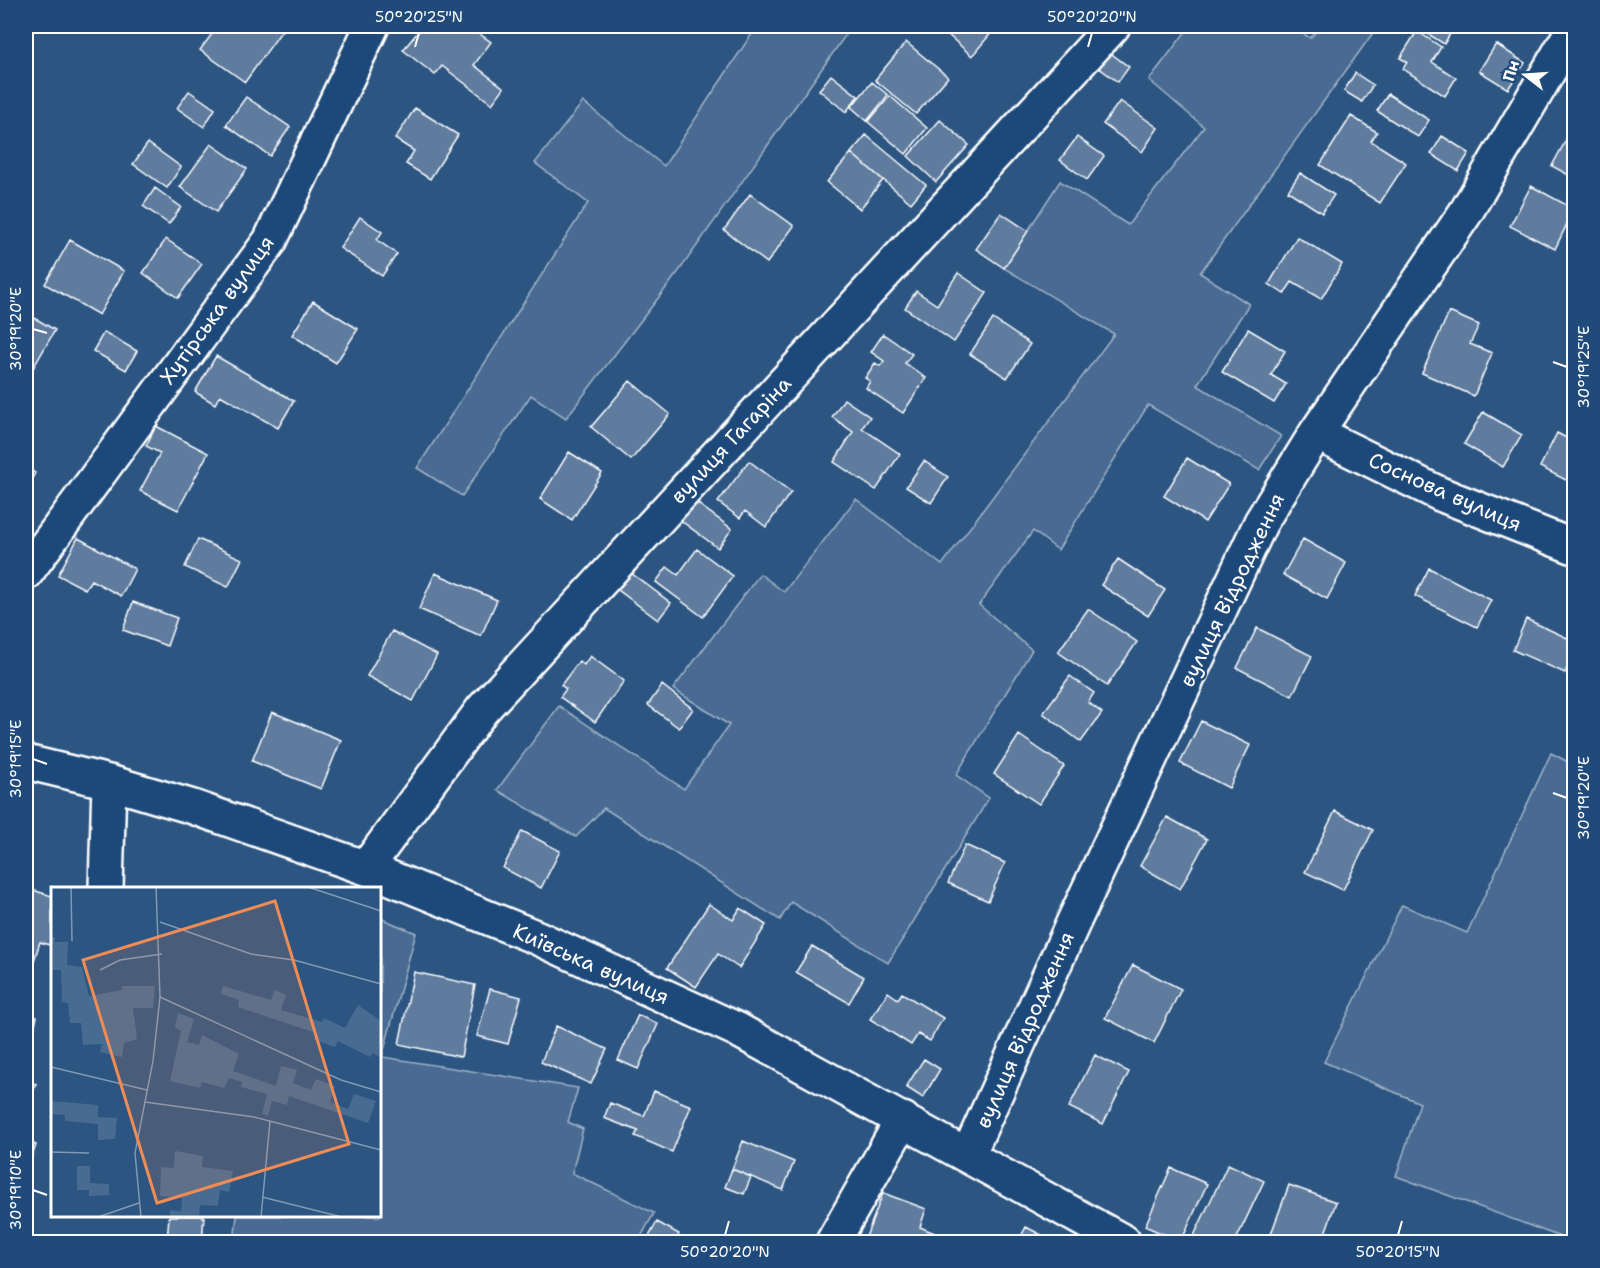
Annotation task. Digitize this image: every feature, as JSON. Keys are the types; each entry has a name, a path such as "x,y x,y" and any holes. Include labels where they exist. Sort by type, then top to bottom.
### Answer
{"street":[{"name":"Хутірська вулиця","path":"26,573 270,241 372,26"},
{"name":"вулиця Гагаріна","path":"366,868 482,710 1113,26"},
{"name":"вулиця Відродження","path":"968,1155 1074,921 1261,522 1316,433 1466,212 1575,28"},
{"name":"Соснова вулиця","path":"1316,433 1440,494 1575,548"},
{"name":"Київська вулиця","path":"26,762 110,782 193,807 366,868 538,938 736,1029 1124,1242"},
{"path":"106,887 110,782"},
{"path":"833,1242 903,1119"}],"shaded area":[{"path":"757,26 852,26 679,271 566,418 531,395 462,496 417,468 588,203 535,163 583,102 664,166"},
{"path":"1190,26 1291,26 1310,38 1321,26 1378,26 1200,273 1249,304 1197,385 1281,436 1259,470 1148,405 1058,550 1033,531 979,605 1032,650 956,775 989,798 888,963 791,902 780,920 604,808 576,837 497,790 559,706 684,789 729,725 673,689 760,574 784,592 856,499 942,565 1114,334 1004,268 1060,181 1128,225 1204,127 1149,80"},
{"path":"1551,753 1574,765 1574,1218 1566,1239 1396,1176 1420,1103 1324,1062 1402,905 1467,933"},
{"path":"381,918 416,933 382,1057 578,1088 568,1122 583,1129 572,1173 654,1213 638,1242 234,1242 237,1217 381,1217"}],"building":[{"path":"218,26 279,26 283,29 245,82 200,50"},
{"path":"423,26 468,26 491,42 474,65 504,88 492,104 442,66 435,75 403,50"},
{"path":"940,26 997,26 972,56"},
{"path":"1429,26 1455,26 1444,44 1425,32"},
{"path":"1417,31 1441,47 1432,62 1456,78 1445,96 1403,69 1407,62 1400,58"},
{"path":"906,42 948,77 916,114 875,80"},
{"path":"1496,44 1525,63 1508,89 1479,71"},
{"path":"1105,49 1129,67 1118,82 1094,64"},
{"path":"1355,73 1373,85 1362,102 1344,91"},
{"path":"831,75 858,96 846,112 819,90"},
{"path":"872,82 888,95 867,121 851,107"},
{"path":"189,91 215,109 204,127 177,108"},
{"path":"1388,94 1429,120 1418,137 1377,111"},
{"path":"890,96 927,128 906,154 868,122"},
{"path":"246,97 290,127 270,156 226,125"},
{"path":"1120,101 1158,128 1142,152 1103,124"},
{"path":"415,108 458,135 430,179 406,164 414,151 395,139"},
{"path":"1351,116 1377,132 1371,141 1406,163 1380,203 1320,165"},
{"path":"940,120 969,145 936,182 908,156"},
{"path":"1574,125 1574,178 1552,166"},
{"path":"866,135 926,185 911,203 851,153"},
{"path":"1442,136 1469,153 1458,171 1431,154"},
{"path":"1077,137 1104,156 1087,180 1060,160"},
{"path":"148,143 181,167 167,188 133,164"},
{"path":"211,144 247,169 216,212 180,187"},
{"path":"851,153 883,180 860,209 827,182"},
{"path":"1300,173 1334,195 1322,213 1288,191"},
{"path":"1531,186 1574,209 1555,249 1510,226"},
{"path":"155,188 181,207 169,224 143,206"},
{"path":"750,194 794,226 767,263 724,230"},
{"path":"1001,213 1028,231 1004,268 976,249"},
{"path":"360,217 382,232 377,240 397,254 382,276 340,248"},
{"path":"1297,237 1342,264 1321,299 1292,282 1284,294 1269,284"},
{"path":"166,239 202,264 178,298 143,273"},
{"path":"70,240 124,271 99,315 45,284"},
{"path":"958,273 987,293 954,342 905,308 916,291 937,305"},
{"path":"313,301 358,329 336,363 292,335"},
{"path":"1449,312 1479,325 1470,344 1492,353 1474,396 1422,373"},
{"path":"26,313 55,330 32,370 26,366"},
{"path":"993,319 1030,344 1007,378 970,354"},
{"path":"1248,329 1285,351 1271,375 1286,384 1274,403 1222,372"},
{"path":"104,332 137,351 126,370 93,351"},
{"path":"883,334 912,354 905,363 926,378 903,413 866,388 870,381 865,378 875,363 880,366 884,361 871,352"},
{"path":"216,356 294,401 278,428 220,395 215,404 195,392"},
{"path":"630,381 670,414 631,460 591,427"},
{"path":"844,399 870,417 862,428 900,454 876,490 834,462 853,432 832,417"},
{"path":"1483,412 1522,435 1503,467 1464,444"},
{"path":"156,426 208,453 178,510 140,491 160,453 146,446"},
{"path":"1557,433 1574,442 1574,484 1540,467"},
{"path":"569,452 602,473 572,520 540,499"},
{"path":"1187,458 1229,484 1205,522 1164,496"},
{"path":"749,461 791,492 766,527 745,511 740,518 718,502"},
{"path":"924,461 948,477 931,503 906,487"},
{"path":"26,467 35,473 26,490"},
{"path":"694,501 732,529 718,548 680,520"},
{"path":"78,538 135,569 121,596 91,580 85,589 58,575"},
{"path":"198,539 242,559 228,587 185,567"},
{"path":"1303,539 1346,563 1327,599 1283,575"},
{"path":"697,549 733,576 703,617 656,582 667,567 678,575"},
{"path":"1118,559 1165,590 1148,616 1101,585"},
{"path":"1429,568 1491,600 1477,627 1415,596"},
{"path":"435,573 497,600 481,636 419,609"},
{"path":"631,573 671,603 658,620 618,590"},
{"path":"133,602 177,618 167,646 123,630"},
{"path":"1088,609 1137,642 1107,686 1058,652"},
{"path":"1526,619 1574,641 1574,652 1565,673 1513,650"},
{"path":"1257,628 1312,656 1292,696 1237,668"},
{"path":"392,631 437,655 413,701 367,676"},
{"path":"590,656 624,681 595,722 560,697 566,689 561,685 579,661 584,665"},
{"path":"1070,676 1094,693 1088,702 1102,713 1081,742 1043,713"},
{"path":"662,685 693,709 679,728 648,705"},
{"path":"272,712 341,740 321,789 252,761"},
{"path":"1201,721 1250,745 1229,788 1180,763"},
{"path":"1019,735 1064,766 1039,804 994,774"},
{"path":"1335,811 1373,830 1343,890 1305,872"},
{"path":"1167,817 1207,839 1180,889 1140,866"},
{"path":"522,831 560,851 541,888 503,868"},
{"path":"965,845 1005,863 988,901 948,883"},
{"path":"26,888 51,896 51,946 40,942 32,967 26,965"},
{"path":"709,904 733,920 740,908 766,925 739,968 718,954 696,987 667,968"},
{"path":"812,946 864,977 849,1003 796,972"},
{"path":"1133,965 1181,989 1154,1043 1105,1018"},
{"path":"414,972 475,985 461,1057 399,1044"},
{"path":"490,989 521,997 508,1044 477,1036"},
{"path":"888,992 898,999 902,993 943,1018 930,1041 918,1034 911,1045 870,1019"},
{"path":"26,993 31,994 27,1014 37,1017 30,1044 26,1043"},
{"path":"638,1015 658,1024 638,1069 618,1060"},
{"path":"556,1026 607,1049 591,1084 541,1062"},
{"path":"1095,1055 1129,1072 1103,1124 1069,1107"},
{"path":"924,1059 940,1069 923,1098 906,1087"},
{"path":"26,1080 36,1084 26,1111"},
{"path":"654,1091 691,1106 672,1152 635,1136 638,1131 604,1118 610,1103 644,1116"},
{"path":"26,1141 36,1145 26,1174"},
{"path":"743,1141 794,1162 783,1190 732,1169"},
{"path":"1228,1164 1264,1181 1235,1242 1191,1242"},
{"path":"1171,1168 1207,1184 1181,1242 1145,1226"},
{"path":"732,1169 751,1177 744,1194 725,1187"},
{"path":"1289,1185 1336,1202 1322,1242 1268,1242"},
{"path":"883,1193 926,1209 920,1227 944,1237 942,1242 880,1242 866,1237"},
{"path":"169,1217 204,1217 202,1242 167,1242"},
{"path":"657,1222 679,1234 675,1242 646,1242"},
{"path":"1026,1227 1055,1242 1018,1242"}]}
